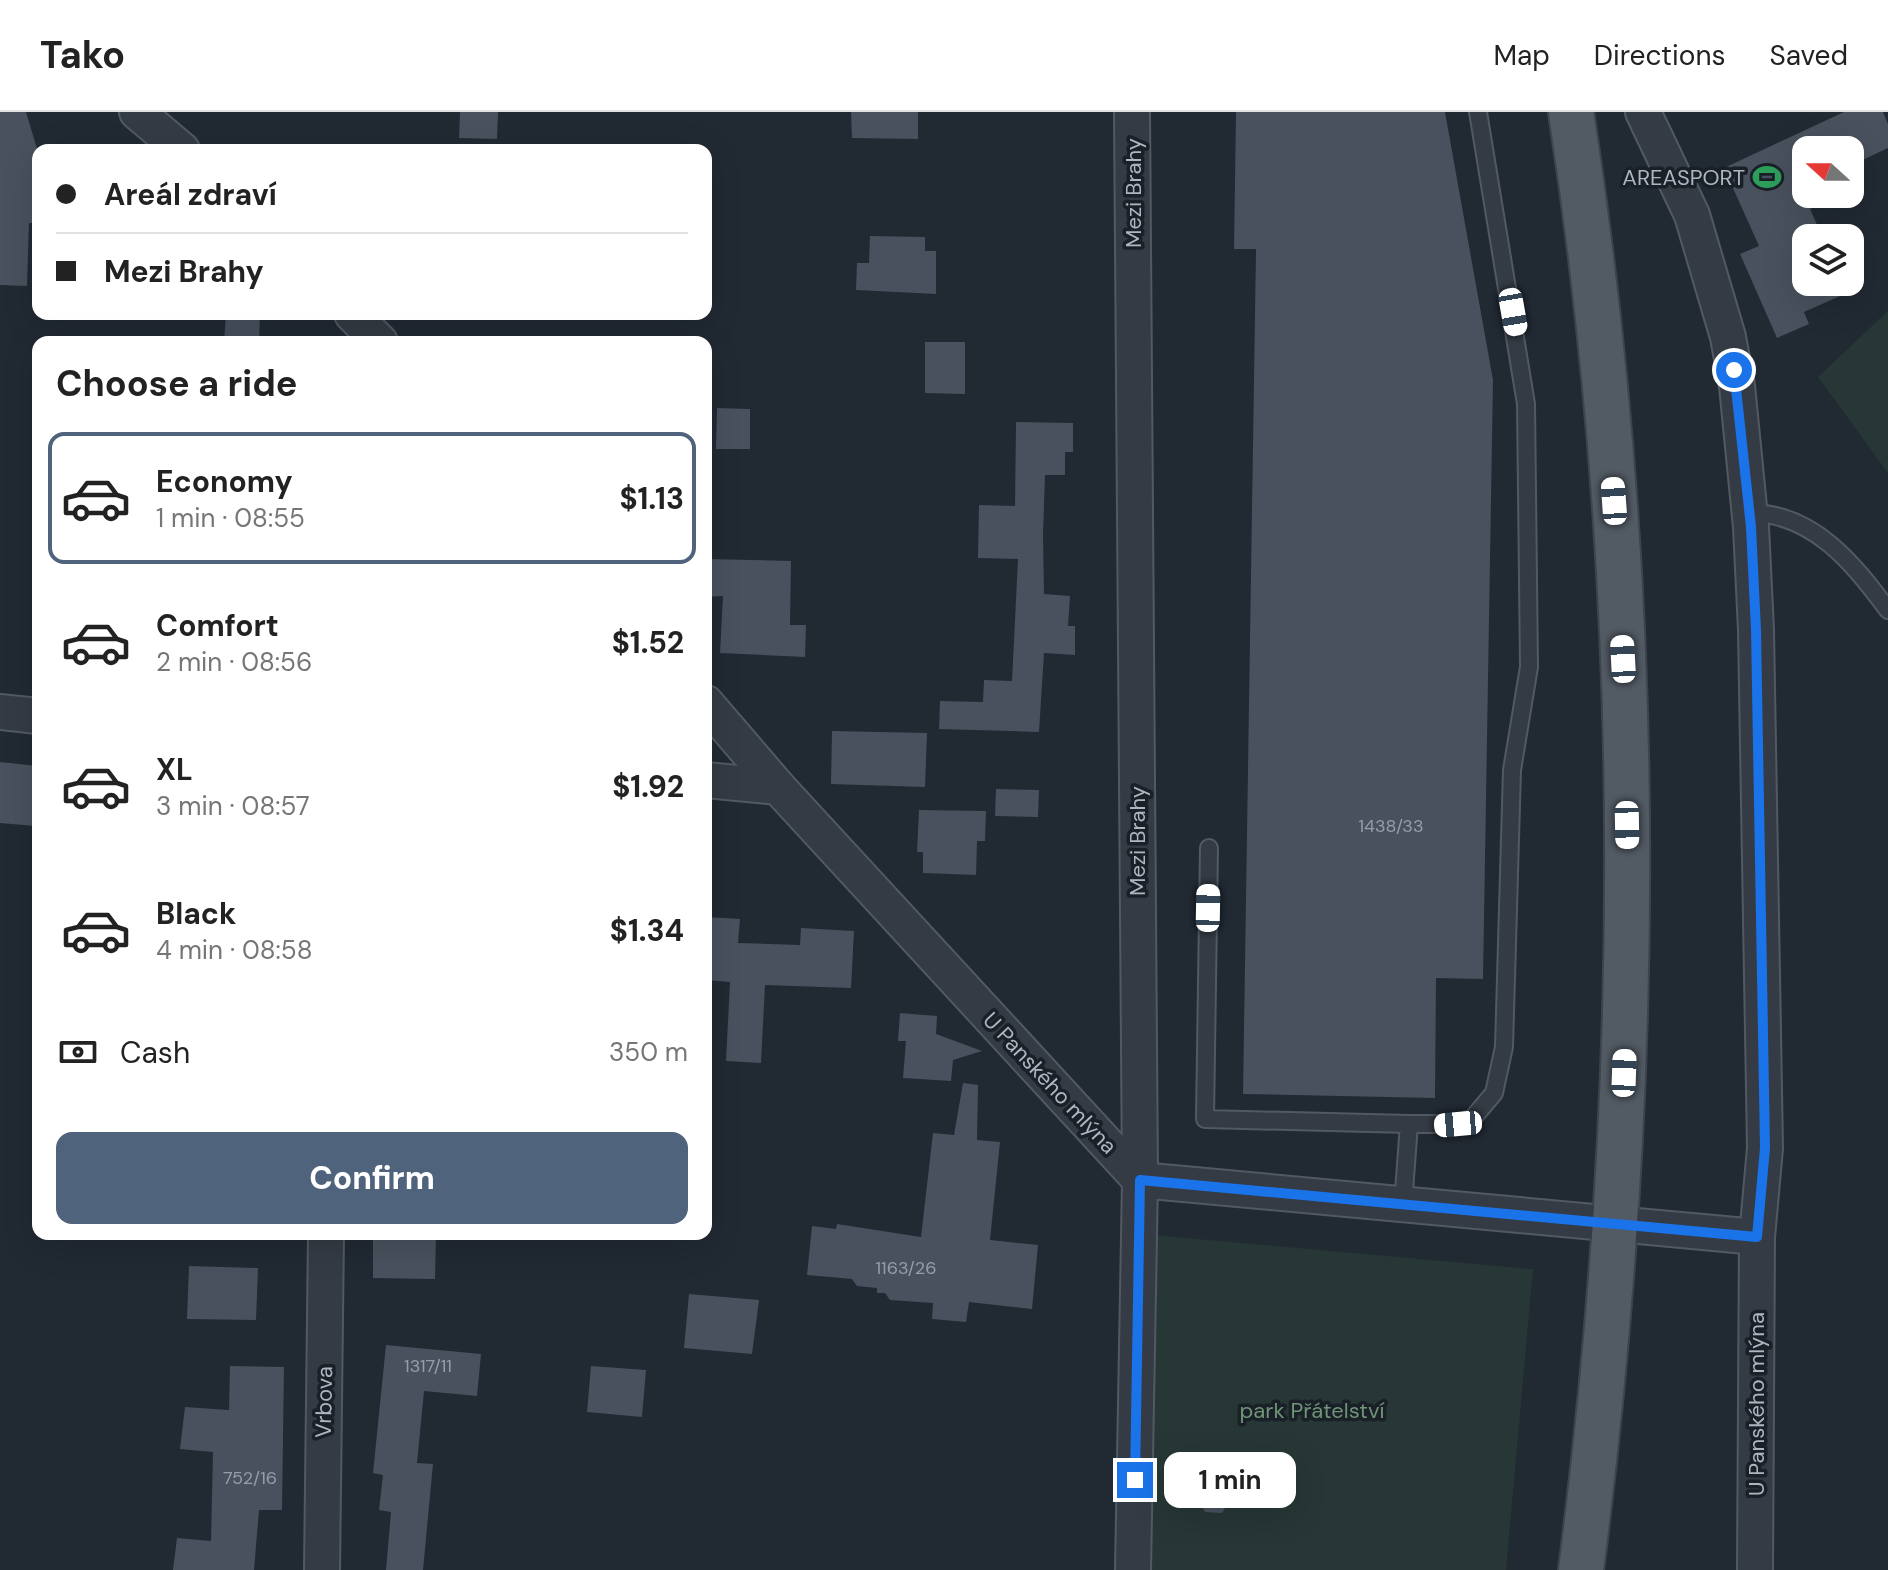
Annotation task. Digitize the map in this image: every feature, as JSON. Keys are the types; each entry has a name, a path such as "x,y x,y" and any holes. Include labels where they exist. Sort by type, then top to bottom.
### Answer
{"main road":[{"path":"1571,112 1604,377 1624,688 1627,994 1605,1373 1581,1570"}],"street":[{"path":"137,112 175,144"},
{"name":"Mezi Brahy","path":"1132,112 1140,1180 1133,1570"},
{"name":"U Panského mlýna","path":"1643,112 1692,215 1722,312 1737,386 1750,513 1756,630 1765,1148 1757,1237 1755,1570"},
{"path":"358,320 374,336"},
{"name":"U Panského mlýna","path":"712,710 778,787 1140,1180"},
{"path":"0,712 32,715"},
{"path":"712,781 778,787"},
{"path":"1140,1180 1757,1237"},
{"name":"Vrbova","path":"322,1570 326,1240"}],"lane":[{"path":"1209,848 1205,1119 1458,1124 1473,1118 1494,1093 1504,1047 1512,770 1529,667 1526,404 1520,351 1478,112"},
{"path":"1750,513 1780,515 1819,536 1851,562 1888,610"},
{"path":"1403,1205 1409,1124"}],"green space":[{"path":"1888,311 1888,473 1818,377"},
{"name":"park Přátelství","path":"1152,1235 1533,1269 1506,1570 1147,1570"}],"building":[{"path":"0,112 26,112 36,144 32,144 32,223 29,223 27,286 0,285"},
{"path":"460,112 498,112 497,139 459,138"},
{"path":"851,112 918,112 918,139 852,138"},
{"path":"1236,112 1445,112 1493,380 1483,979 1436,978 1435,1098 1243,1094 1256,249 1234,249"},
{"path":"1844,112 1883,112 1888,124 1888,148 1864,159 1864,136 1793,136"},
{"path":"1792,136 1792,208 1812,208 1810,209 1817,224 1792,224 1792,296 1840,296 1804,312 1809,324 1777,338 1740,254 1759,246 1724,168"},
{"path":"870,236 925,237 925,251 936,251 936,294 856,290 857,263 869,263"},
{"path":"226,320 260,320 259,336 224,336"},
{"path":"925,342 965,342 965,394 925,393"},
{"path":"717,408 750,409 750,449 716,449"},
{"path":"1016,422 1073,423 1073,452 1065,452 1065,475 1045,475 1043,535 1044,594 1070,596 1068,626 1075,626 1075,655 1044,653 1039,732 939,729 940,701 983,702 984,680 1012,681 1018,559 978,558 979,505 1015,506"},
{"path":"712,559 791,561 790,625 806,625 805,657 720,653 723,596 712,597"},
{"path":"832,731 927,733 925,787 831,784"},
{"path":"0,762 32,765 32,826 0,823"},
{"path":"996,789 1039,790 1038,817 995,816"},
{"path":"919,810 986,811 985,841 977,841 976,875 923,873 923,852 917,852"},
{"path":"712,917 740,919 738,943 800,945 801,928 854,931 851,988 765,985 761,1063 726,1061 730,982 712,980"},
{"path":"900,1013 937,1016 936,1034 982,1051 953,1060 951,1081 903,1078 906,1041 898,1041"},
{"path":"963,1083 978,1085 977,1140 1000,1142 990,1240 1038,1245 1032,1309 969,1302 966,1322 932,1319 933,1303 890,1300 885,1293 877,1293 877,1288 857,1286 852,1279 807,1275 812,1226 836,1229 837,1224 921,1237 933,1133 954,1135"},
{"path":"373,1240 436,1240 435,1279 373,1278"},
{"path":"189,1266 258,1268 256,1320 187,1319"},
{"path":"689,1294 759,1300 752,1354 684,1348"},
{"path":"386,1345 481,1354 477,1396 424,1391 417,1463 433,1464 423,1570 386,1570 391,1512 379,1510 383,1475 373,1473"},
{"path":"230,1366 284,1367 282,1510 259,1510 254,1570 173,1570 177,1538 211,1541 213,1452 180,1449 185,1407 229,1410"},
{"path":"591,1366 646,1370 642,1417 587,1412"},
{"path":"1207,1484 1223,1485 1230,1500 1222,1513 1205,1512 1198,1497"}],"place":[{"name":"AREASPORT","path":"1767,177"}],"route":[{"path":"1135,1480 1140,1180 1757,1237 1765,1148 1756,630 1751,527 1734,370"}]}
